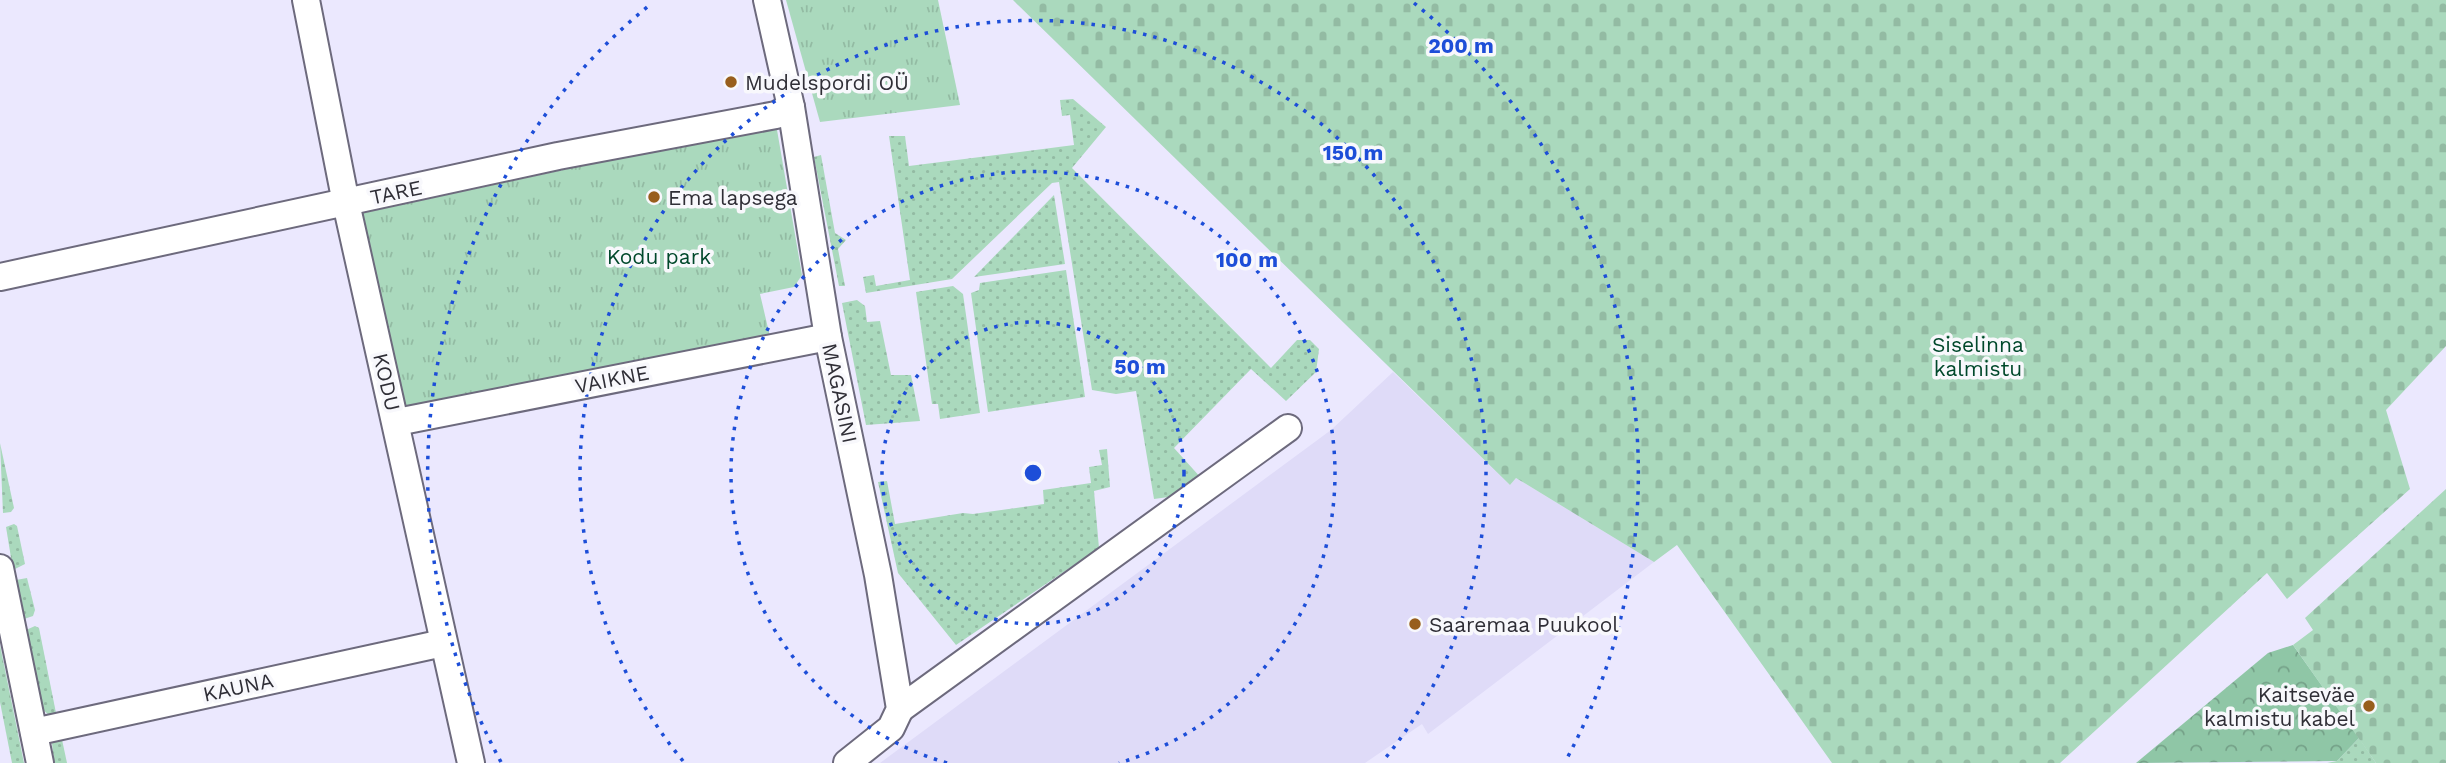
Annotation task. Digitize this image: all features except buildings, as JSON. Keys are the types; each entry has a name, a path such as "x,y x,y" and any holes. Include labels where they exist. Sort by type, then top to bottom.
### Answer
{"street":[{"name":"KODU","path":"306,0 346,203 471,763"},
{"name":"MAGASINI","path":"766,0 790,107 828,337 878,575 900,709"},
{"name":"TARE","path":"0,277 558,156 776,115 790,107"},
{"name":"VAIKNE","path":"397,422 828,337"},
{"path":"847,763 891,728 900,709 1288,428"},
{"path":"0,568 40,763"},
{"name":"KAUNA","path":"34,732 443,643"}],"shaded area":[{"path":"1393,372 1510,485 1516,478 1654,562 1428,734 1422,724 1365,763 880,763 1331,430"}],"green space":[{"path":"786,0 938,0 960,105 820,122"},
{"name":"Siselinna kalmistu","path":"1013,0 2446,0 2446,346 2386,410 2410,489 2287,599 2267,573 2060,763 1832,763 1677,545 1654,562 1516,478 1510,485"},
{"path":"1073,99 1106,127 1072,168 1271,368 1297,340 1310,340 1319,349 1316,372 1286,401 1251,369 1174,448 1202,479 1183,495 1154,499 1136,391 1116,394 1092,390 1059,182 1052,183 952,279 866,293 863,277 874,275 876,286 910,280 889,136 905,136 909,166 1074,145 1070,115 1062,116 1060,100"},
{"name":"Kodu park","path":"776,124 802,275 794,287 760,294 771,341 413,409 402,403 363,213"},
{"path":"821,155 835,233 846,240 838,249 845,286 839,286 814,157"},
{"path":"1054,195 1065,264 974,277"},
{"path":"1066,270 1085,397 988,412 971,293 979,290 980,283"},
{"path":"953,286 963,294 980,413 940,419 938,404 932,404 916,292"},
{"path":"857,300 865,306 867,322 880,321 891,375 911,375 920,421 866,425 842,303"},
{"path":"0,443 14,508 11,512 3,513"},
{"path":"1107,449 1110,487 1094,491 1099,548 956,645 898,573 878,482 887,481 895,524 1044,504 1043,490 1091,483 1089,467 1102,465 1099,450"},
{"path":"2446,489 2446,763 2376,763 2293,645 2313,630 2305,618"},
{"path":"14,524 17,526 25,564 13,570 6,527"},
{"path":"27,578 35,610 33,616 24,619 16,580"},
{"path":"35,626 39,628 57,718 51,717 41,708 26,630"},
{"path":"0,645 24,763 12,763 0,702"},
{"path":"2293,645 2359,738 2337,761 2136,763 2268,653"},
{"path":"61,735 67,763 54,763 52,743"},
{"path":"2359,738 2376,763 2327,763 2337,761"}],"place":[{"name":"Mudelspordi OÜ","path":"731,82"},
{"name":"Ema lapsega","path":"654,197"},
{"name":"Saaremaa Puukool","path":"1415,624"},
{"name":"Kaitseväe kalmistu kabel","path":"2369,706"}]}
